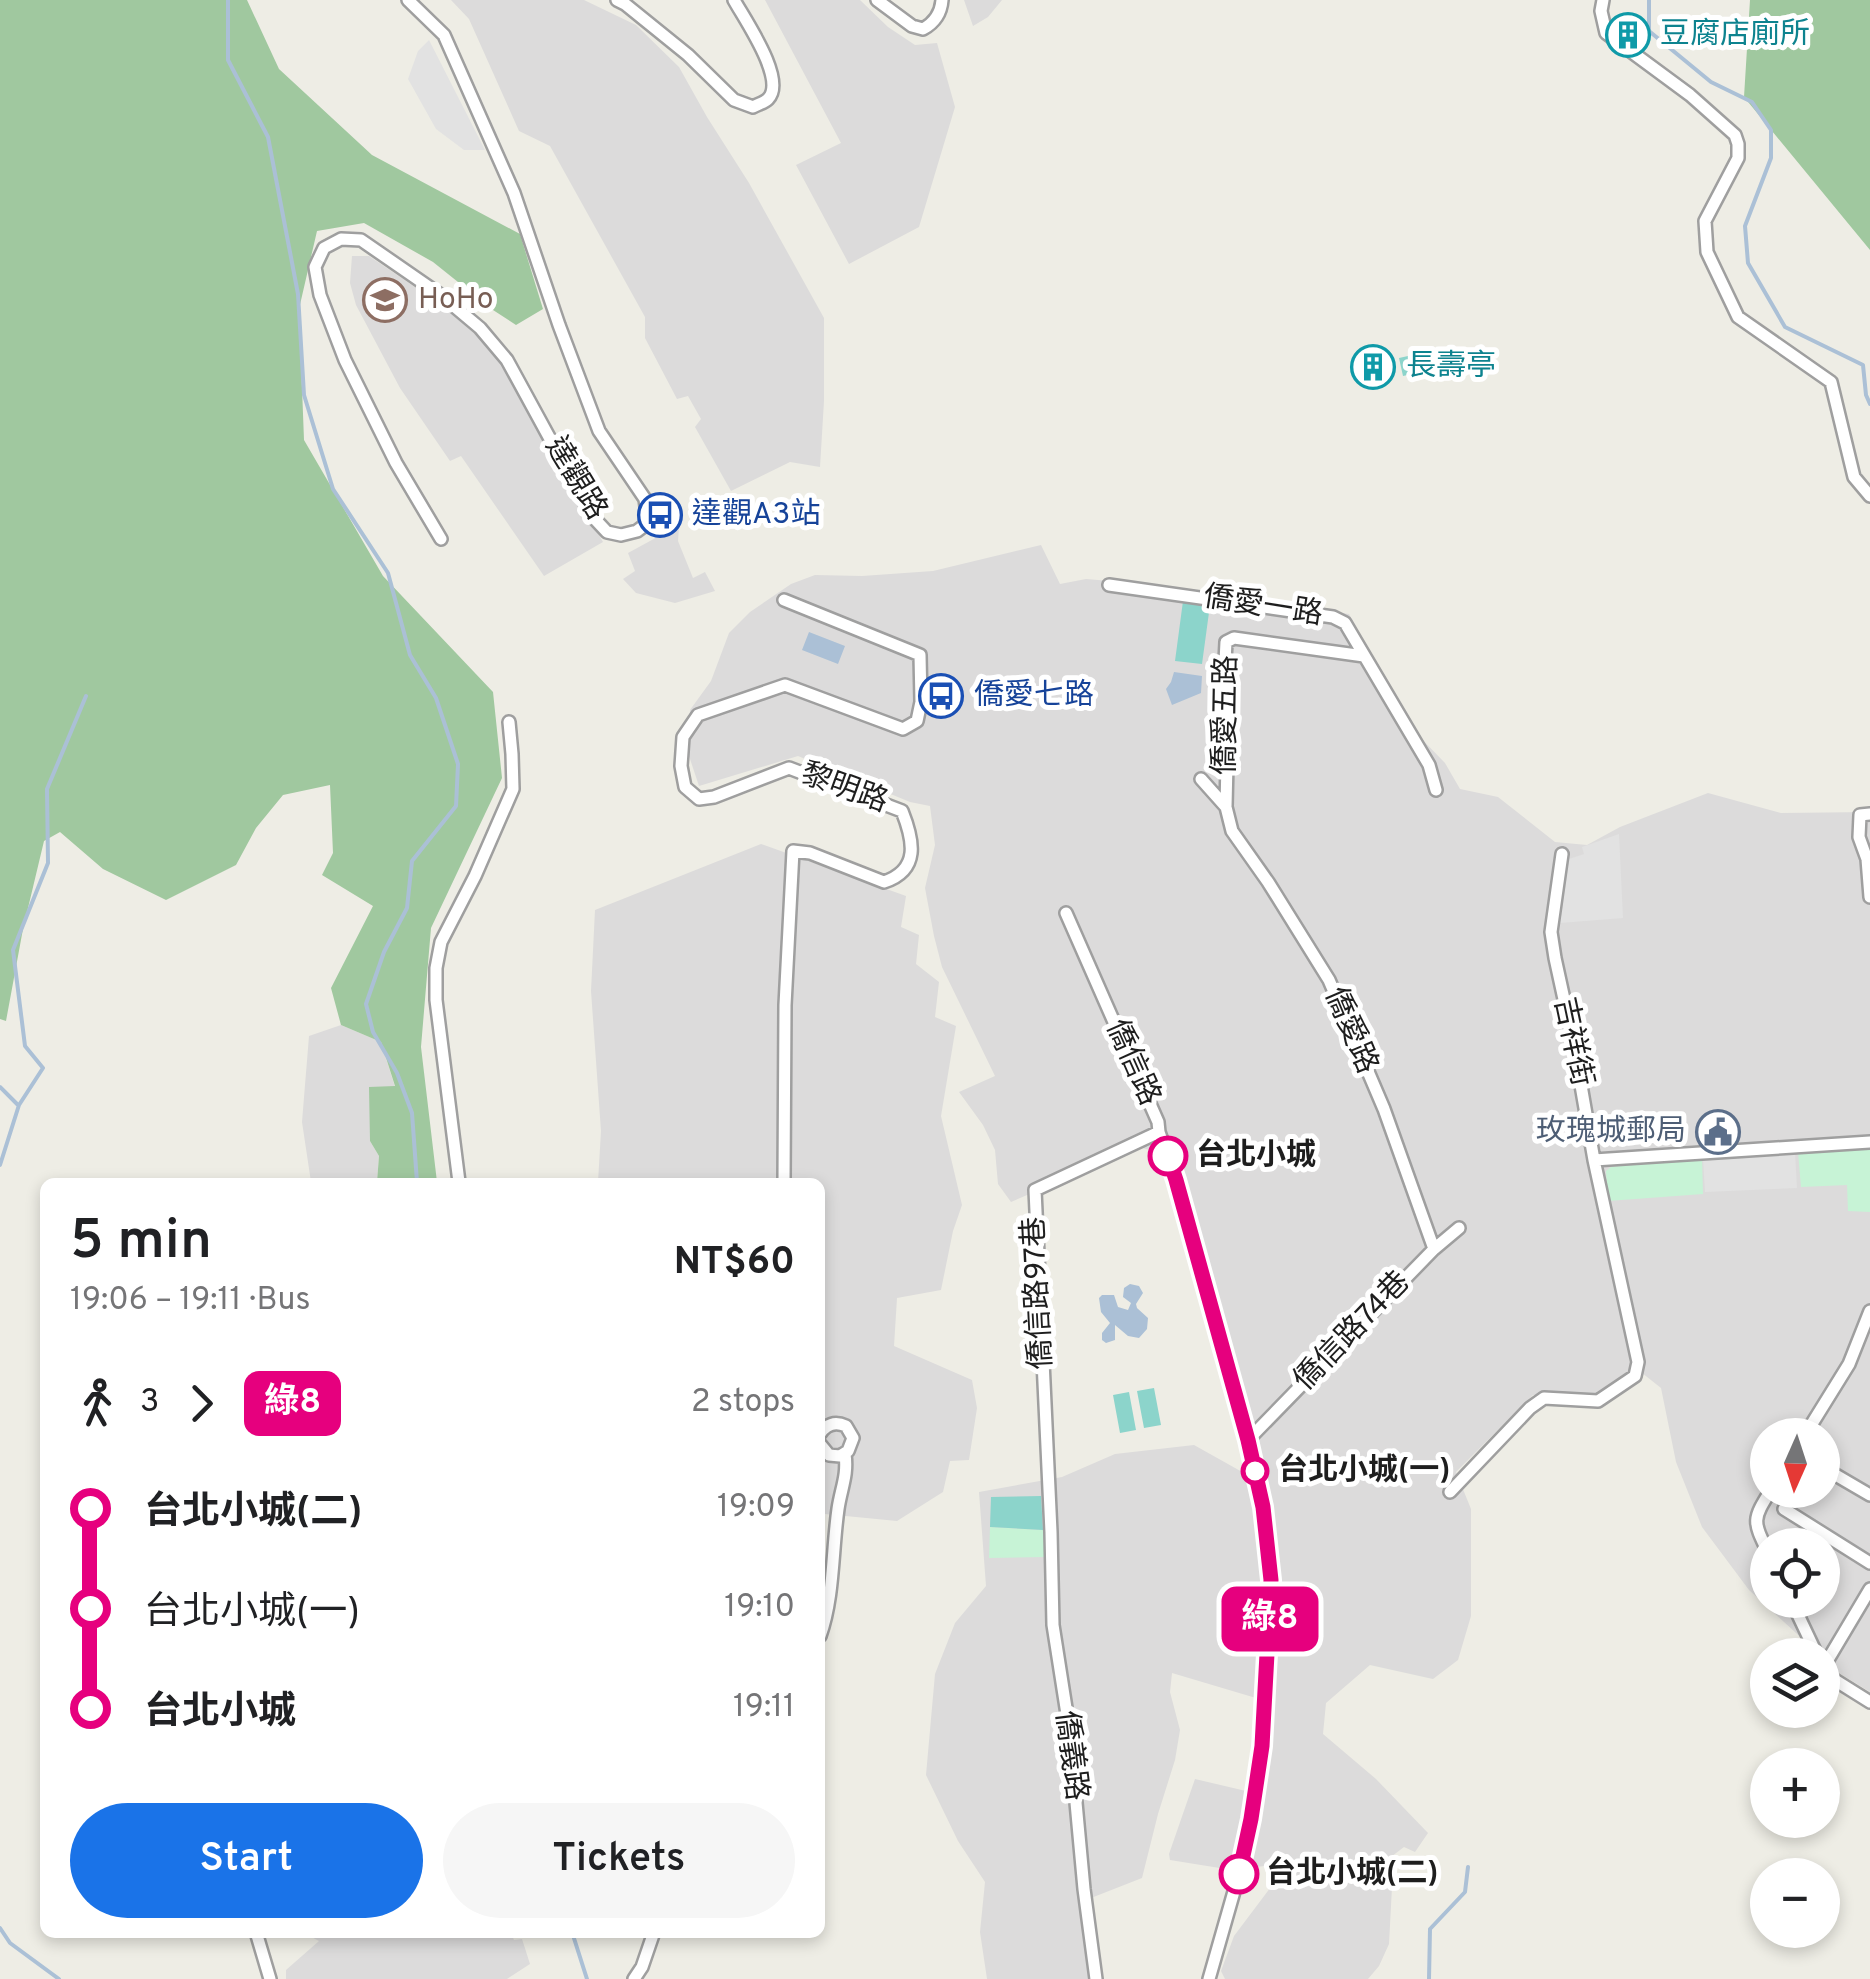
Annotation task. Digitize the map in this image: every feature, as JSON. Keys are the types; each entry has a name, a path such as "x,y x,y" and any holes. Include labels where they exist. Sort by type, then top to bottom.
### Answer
{"street":[{"name":"達觀路","path":"408,0 444,35 514,192 558,326 599,432 645,499 647,514 645,525 637,531 622,536 608,532 592,516 508,360 480,328 374,248 361,240 341,240 324,248 316,267 320,295 354,378 396,464 441,539"},
{"path":"617,0 688,56 734,100 752,107 768,100 773,88 772,70 734,0"},
{"path":"876,0 912,26 923,29 932,24 942,0"},
{"path":"1603,0 1606,33 1735,134 1738,158 1705,221 1706,252 1738,317 1831,382 1854,477 1870,496"},
{"name":"僑愛一路","path":"1110,585 1333,617 1345,623 1429,765 1436,790"},
{"name":"黎明路","path":"784,600 920,655 921,702 918,721 903,730 785,685 698,715 683,738 681,766 685,787 698,799 714,797 789,768 902,811 911,834 908,866 898,878 884,882 810,853 793,851 785,1006 784,1178"},
{"name":"僑愛五路","path":"1226,807 1226,642 1234,638 1364,656"},
{"path":"459,1178 436,1000 436,968 441,942 475,876 512,789 509,722"},
{"path":"1201,780 1226,807"},
{"name":"僑愛路","path":"1226,807 1232,831 1329,980 1384,1109 1434,1249"},
{"path":"1870,814 1860,815 1859,837 1870,897"},
{"name":"吉祥街","path":"1450,1492 1544,1398 1598,1401 1636,1376 1635,1346 1594,1160 1551,932 1562,854"},
{"name":"僑信路","path":"1066,913 1158,1122 1248,1440 1263,1507 1271,1580 1262,1746 1239,1874 1209,1979"},
{"name":"僑信路97巷","path":"1052,1532 1035,1190 1159,1132"},
{"path":"1594,1160 1870,1142"},
{"name":"僑信路74巷","path":"1248,1440 1459,1228"},
{"path":"1816,1418 1849,1364 1870,1311"},
{"path":"825,1425 837,1423 849,1429 852,1442 840,1455 844,1487 825,1608"},
{"path":"825,1451 840,1455"},
{"path":"1840,1478 1870,1495"},
{"path":"1784,1509 1870,1563"},
{"name":"僑義路","path":"1052,1532 1053,1625 1069,1727 1096,1979"},
{"path":"1840,1639 1870,1589"},
{"path":"1840,1683 1870,1702"},
{"path":"258,1938 270,1979"},
{"path":"634,1979 652,1938"}],"shaded area":[{"path":"451,0 584,0 636,25 679,67 824,318 820,467 790,462 731,491 695,427 701,419 688,396 677,399 645,338 645,317 550,146 519,131 469,19"},
{"path":"765,0 860,0 888,27 915,45 937,43 955,107 919,227 849,264 796,165 841,143"},
{"path":"964,0 1002,0 988,17 973,26"},
{"path":"429,40 485,150 464,150 436,129 408,79 418,51"},
{"path":"352,256 369,256 443,306 485,343 513,379 603,542 544,576 461,456 450,461 400,388 356,305 350,283"},
{"path":"1426,352 1430,370 1403,376 1399,358"},
{"path":"668,519 677,520 678,541 693,578 705,572 715,591 675,603 636,593 623,579 635,571 628,553 661,535"},
{"name":"台北小城","path":"1041,545 1060,584 1086,579 1134,583 1349,614 1411,728 1445,763 1460,789 1498,797 1555,842 1587,845 1620,827 1708,793 1781,813 1870,812 1870,1692 1840,1674 1840,1638 1801,1638 1780,1618 1840,1618 1840,1528 1750,1528 1750,1591 1702,1527 1676,1462 1661,1388 1632,1365 1628,1375 1601,1395 1533,1395 1456,1472 1471,1509 1471,1616 1458,1660 1433,1679 1370,1665 1326,1703 1323,1734 1376,1779 1428,1833 1415,1852 1404,1847 1379,1866 1392,1887 1389,1944 1368,1979 1225,1979 1221,1971 1234,1936 1289,1863 1232,1870 1170,1860 1195,1779 1246,1791 1256,1698 1172,1673 1170,1692 1180,1730 1142,1878 1091,1898 1100,1979 987,1979 980,1932 985,1882 958,1841 926,1775 935,1674 955,1623 986,1586 979,1492 1062,1477 1115,1454 1194,1445 1244,1473 1244,1450 1189,1229 1153,1151 1139,1147 1011,1202 998,1184 995,1150 959,1092 995,1076 942,967 934,936 925,888 935,845 930,806 910,802 798,756 699,786 688,753 690,710 711,681 729,633 750,612 791,584 815,575 933,571"},
{"path":"1183,601 1210,605 1202,664 1175,661"},
{"path":"809,632 845,646 838,664 802,650"},
{"path":"1174,672 1202,676 1201,693 1172,705 1166,689"},
{"path":"1619,834 1623,918 1560,923 1569,859 1584,854 1582,847"},
{"path":"761,844 906,896 901,927 919,935 916,964 939,982 935,1017 956,1026 941,1116 962,1205 941,1290 897,1298 894,1346 972,1380 977,1408 969,1460 950,1461 943,1492 897,1521 825,1514 825,1178 598,1178 601,1131 591,991 595,910"},
{"path":"341,1025 381,1042 395,1087 370,1087 370,1141 379,1156 377,1178 310,1178 302,1122 309,1036"},
{"path":"1795,1152 1797,1188 1705,1192 1703,1158"},
{"path":"1130,1284 1139,1286 1143,1293 1136,1304 1148,1318 1147,1329 1139,1338 1128,1336 1115,1325 1115,1340 1106,1343 1102,1333 1110,1323 1101,1312 1099,1298 1114,1295 1118,1307 1128,1310 1131,1303 1123,1297 1124,1288"},
{"path":"1154,1388 1161,1425 1144,1428 1137,1391"},
{"path":"1129,1392 1136,1430 1120,1433 1113,1395"},
{"path":"1041,1496 1043,1530 990,1527 991,1497"},
{"path":"313,1938 513,1938 522,1939 530,1964 507,1979 286,1979 286,1970 319,1941"}],"green space":[{"path":"0,0 247,0 279,69 372,155 520,234 543,309 516,325 433,262 364,223 317,231 299,309 304,440 383,576 493,692 502,778 431,928 421,1047 437,1178 377,1178 379,1156 370,1141 369,1087 395,1086 381,1042 341,1025 331,988 373,906 322,875 333,853 330,785 283,795 256,828 236,865 166,900 103,869 60,832 44,841 6,1021 0,1019"},
{"path":"1750,0 1870,0 1870,250 1744,97"},
{"path":"1870,1149 1870,1212 1848,1211 1847,1185 1801,1187 1798,1152"},
{"path":"1702,1157 1703,1194 1608,1201 1606,1171 1611,1167"},
{"path":"990,1527 1043,1530 1045,1557 989,1558"}],"waterway":[{"path":"228,0 228,60 268,137 298,294 304,395 333,489 388,573 410,655 436,698 458,764 456,806 412,861 407,908 384,952 366,1004 373,1032 397,1073 412,1113 417,1178"},
{"path":"1649,0 1649,31 1711,82 1752,102 1771,130 1771,158 1745,226 1748,263 1785,327 1863,365 1870,404"},
{"path":"0,1165 19,1105 43,1068 25,1046 13,950 48,863 47,789 86,696"},
{"path":"0,1087 18,1105"},
{"path":"1429,1979 1430,1929 1465,1892 1468,1867"},
{"path":"0,1928 10,1943 59,1979"},
{"path":"574,1938 587,1979"}],"bus line":[{"name":"綠8","path":"1168,1156 1248,1440 1263,1507 1271,1580 1262,1746 1239,1874"}],"place":[{"name":"豆腐店廁所","path":"1628,35"},
{"name":"HoHo","path":"385,300"},
{"name":"長壽亭","path":"1373,367"},
{"name":"達觀A3站","path":"660,515"},
{"name":"僑愛七路","path":"941,696"},
{"name":"玫瑰城郵局","path":"1718,1132"},
{"name":"台北小城","path":"1168,1156"},
{"name":"台北小城(一)","path":"1255,1471"},
{"name":"台北小城(二)","path":"1239,1874"}]}
